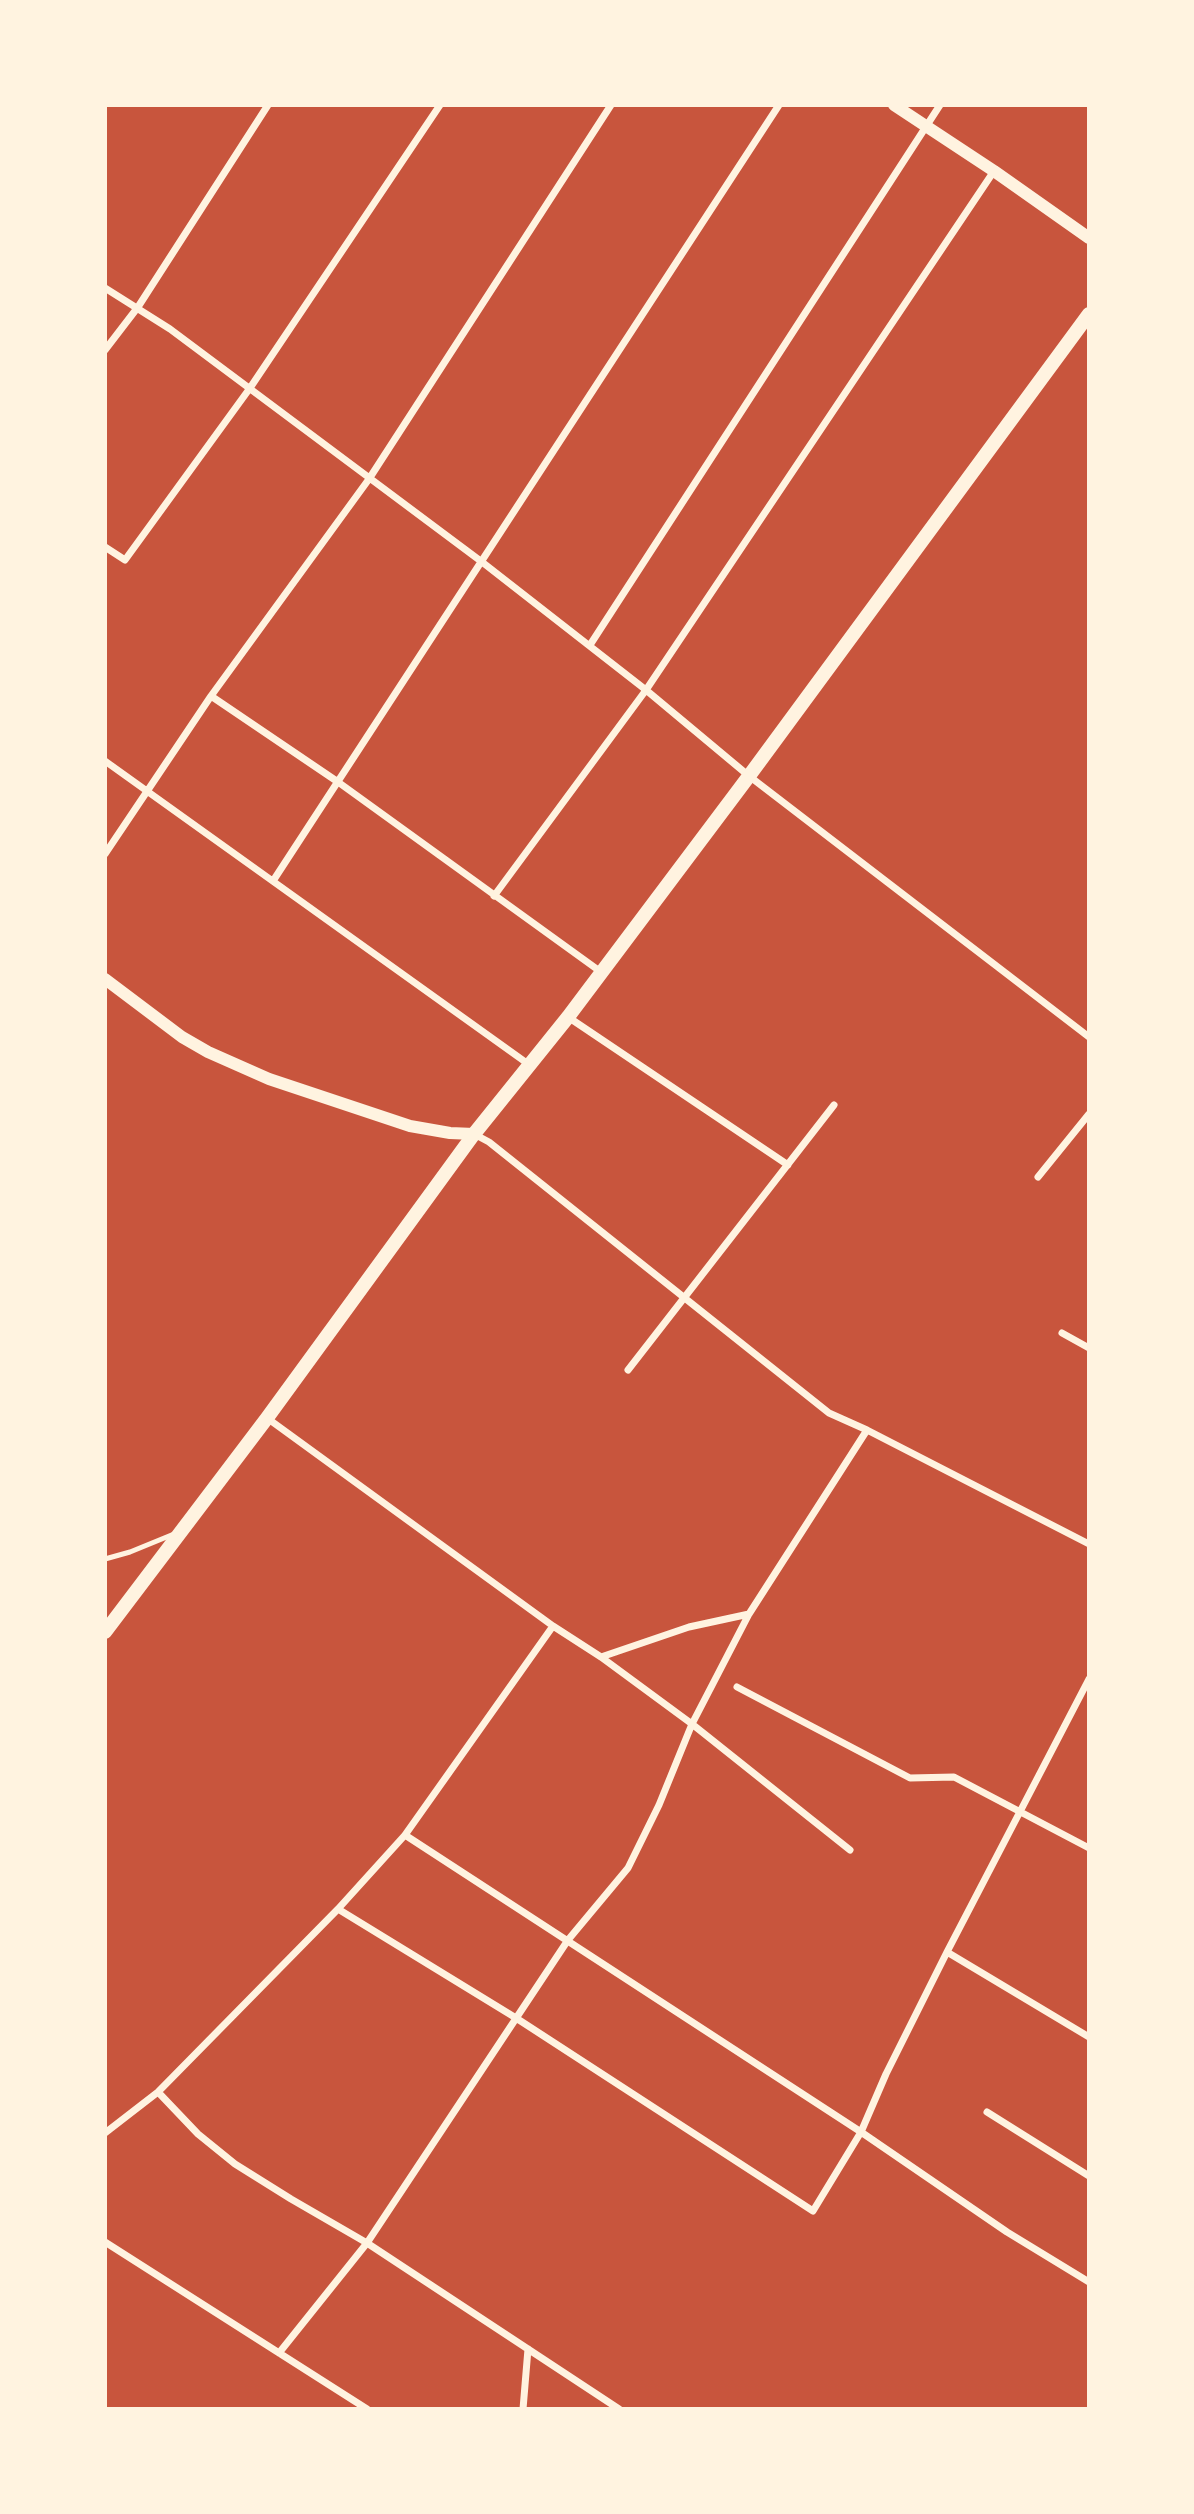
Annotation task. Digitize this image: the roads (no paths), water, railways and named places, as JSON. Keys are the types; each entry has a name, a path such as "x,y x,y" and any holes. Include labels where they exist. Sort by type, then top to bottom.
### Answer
{"main road":[{"path":"105,1632 267,1418 474,1134 531,1066 749,776 1089,314"}],"street":[{"path":"105,349 138,307 268,105"},
{"path":"105,547 125,560 250,388 440,105"},
{"path":"105,855 211,696 369,479 611,105"},
{"path":"273,881 779,105"},
{"path":"894,105 1089,238"},
{"path":"590,645 940,105"},
{"path":"494,896 646,690 994,171"},
{"path":"105,288 138,307 250,388 482,562 590,645 749,776 1089,1037"},
{"path":"211,696 338,782 601,972"},
{"path":"105,761 531,1066"},
{"path":"105,979 182,1037 208,1052 269,1079 410,1126 474,1134 489,1142 829,1413 1089,1544"},
{"path":"568,1017 788,1165"},
{"path":"628,1370 834,1105"},
{"path":"1038,1177 1089,1114"},
{"path":"1062,1333 1089,1348"},
{"path":"267,1418 692,1724 850,1850"},
{"path":"279,2353 367,2243 568,1940 628,1868 659,1805 692,1724 749,1614 867,1430"},
{"path":"601,1657 689,1627 749,1614"},
{"path":"105,2133 158,2092 338,1909 405,1835 553,1626"},
{"path":"338,1909 516,2018 813,2211 860,2132 947,1952 1089,1679"},
{"path":"737,1687 910,1778 954,1777 1089,1848"},
{"path":"405,1835 860,2132 1007,2232 1089,2282"},
{"path":"947,1952 1089,2037"},
{"path":"158,2092 198,2134 236,2164 367,2243 619,2409"},
{"path":"987,2112 1089,2176"},
{"path":"105,2242 367,2409"},
{"path":"523,2409 528,2349"}],"lane":[{"path":"105,1559 130,1552 180,1531"}]}
